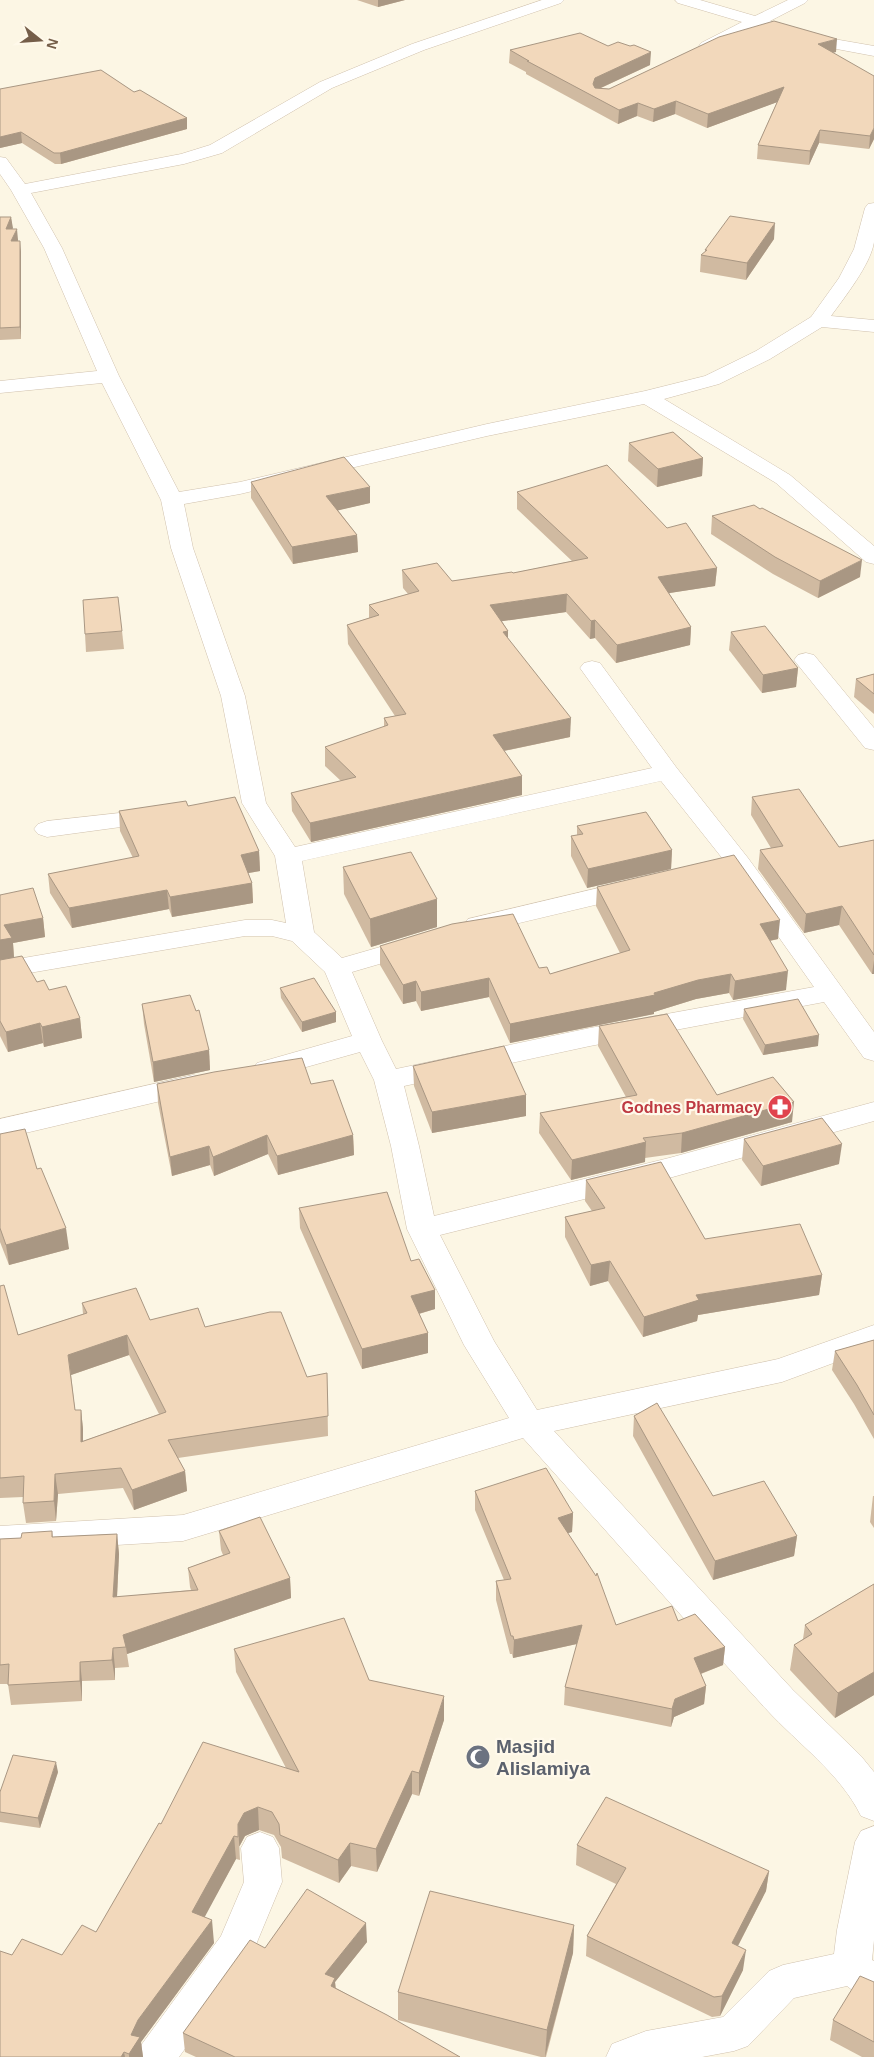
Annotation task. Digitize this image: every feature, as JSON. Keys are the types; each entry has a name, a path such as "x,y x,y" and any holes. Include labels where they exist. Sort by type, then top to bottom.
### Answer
{"street":[{"path":"20,190 184,159 216,149 242,136 326,85 418,47 556,0"},
{"path":"683,0 826,42 874,51"},
{"path":"689,55 759,22 800,0"},
{"path":"0,162 20,190 52,248 109,376 172,500 182,548 233,696 244,804 288,856 301,935"},
{"path":"172,500 240,488 487,430 647,397 712,380 763,355 818,321 848,279 863,249 874,208"},
{"path":"818,321 874,326"},
{"path":"0,387 109,376"},
{"path":"647,397 783,479 874,557"},
{"path":"806,660 874,743"},
{"path":"592,668 667,772 739,863 874,1052"},
{"path":"288,856 667,772"},
{"path":"46,829 177,813"},
{"path":"710,869 739,863"},
{"path":"337,968 497,919 652,883"},
{"path":"0,970 245,928 272,928 301,935 337,968 368,1041 388,1080 405,1146 422,1229 480,1345 529,1424 780,1700 848,1767 868,1791 874,1805"},
{"path":"388,1080 590,1037 832,992"},
{"path":"0,1129 270,1069 368,1041"},
{"path":"422,1229 669,1168 874,1111"},
{"path":"0,1539 182,1528 529,1424 782,1370 874,1336"},
{"path":"626,2057 646,2049 734,2033 783,1983 863,1975 856,1930 874,1842"},
{"path":"156,2057 236,1947 263,1882 260,1848"}],"building":[{"path":"774,21 837,39 818,44 874,76 874,128 870,136 820,130 810,151 758,145 784,87 708,114 676,101 654,109 638,103 619,110 510,50 580,33 608,46 618,42 630,46 634,45 651,52 595,78 593,84 595,88 609,89 719,37"},
{"path":"101,70 134,92 140,90 187,118 60,153 54,153 21,132 0,137 0,89"},
{"path":"730,216 775,223 747,263 701,255 707,250 705,250"},
{"path":"0,217 11,217 6,229 17,229 11,241 20,241 20,327 0,328"},
{"path":"673,432 703,458 658,469 629,443"},
{"path":"344,457 370,487 326,496 357,535 292,547 251,482"},
{"path":"607,465 667,528 686,523 717,568 658,577 691,627 617,645 595,620 591,621 567,594 490,605 508,631 503,632 571,718 493,735 522,776 310,823 291,793 356,777 325,747 388,725 384,718 406,714 347,625 379,615 369,605 419,591 402,570 437,563 452,581 513,573 588,558 517,492"},
{"path":"754,505 862,560 820,581 775,557 712,516"},
{"path":"118,597 122,631 85,634 83,600"},
{"path":"765,626 798,668 763,675 731,632"},
{"path":"874,674 874,694 856,679"},
{"path":"799,789 839,847 874,840 874,955 842,906 806,914 760,850 783,846 752,797"},
{"path":"235,797 259,851 241,855 252,883 170,897 167,890 69,908 48,874 139,856 119,811 186,801 188,806"},
{"path":"646,812 672,850 588,869 571,836 583,834 577,826"},
{"path":"411,852 437,899 370,919 343,867"},
{"path":"734,855 780,920 760,924 788,971 735,981 731,974 698,980 654,993 655,995 510,1024 489,978 421,992 416,981 403,985 380,946 452,924 513,914 539,968 547,967 550,974 630,950 597,887"},
{"path":"33,888 43,918 4,925 12,938 0,940 0,895"},
{"path":"22,956 37,982 44,980 49,990 66,986 80,1018 42,1027 40,1023 6,1032 0,1021 0,960"},
{"path":"314,978 336,1012 302,1022 280,988"},
{"path":"190,995 196,1011 199,1010 209,1050 153,1062 142,1004"},
{"path":"798,999 819,1035 765,1045 744,1009"},
{"path":"667,1014 717,1095 773,1077 794,1102 682,1133 643,1138 646,1142 572,1160 540,1113 637,1095 599,1026"},
{"path":"504,1046 526,1095 432,1112 413,1066"},
{"path":"302,1058 311,1084 333,1080 353,1135 277,1156 267,1135 213,1157 209,1146 170,1157 157,1084 214,1072"},
{"path":"822,1118 842,1144 763,1166 744,1139"},
{"path":"25,1129 37,1169 41,1168 66,1228 6,1245 0,1228 0,1134"},
{"path":"661,1162 705,1239 800,1224 822,1275 696,1295 699,1300 644,1317 610,1261 591,1265 565,1217 605,1208 586,1180"},
{"path":"387,1192 411,1261 419,1259 435,1290 411,1296 428,1333 362,1349 299,1208"},
{"path":"4,1285 18,1335 87,1313 82,1303 136,1288 150,1320 198,1308 205,1327 270,1312 281,1312 307,1377 327,1373 328,1416 168,1440 185,1471 132,1490 121,1468 55,1474 54,1501 23,1503 24,1476 0,1478 0,1286","holes":["127,1335 166,1412 81,1442 81,1410 75,1410 68,1355"]},
{"path":"874,1340 874,1415 835,1351"},
{"path":"657,1403 713,1496 764,1481 797,1536 715,1561 634,1416"},
{"path":"546,1468 573,1513 558,1518 596,1576 597,1573 616,1625 672,1606 678,1621 695,1614 725,1647 694,1658 706,1686 675,1699 672,1709 565,1687 582,1625 514,1640 513,1636 511,1636 496,1581 511,1579 475,1491"},
{"path":"260,1517 290,1578 123,1635 126,1647 113,1648 112,1660 80,1662 80,1681 8,1685 9,1664 0,1665 0,1539 21,1538 22,1533 52,1531 52,1537 117,1534 113,1597 198,1590 188,1568 230,1553 219,1531"},
{"path":"874,1584 874,1672 838,1693 794,1645 812,1634 805,1625"},
{"path":"344,1618 369,1680 444,1696 419,1773 412,1771 376,1849 350,1843 338,1860 280,1835 279,1824 272,1812 258,1807 244,1813 238,1824 238,1837 234,1836 192,1912 212,1920 138,2020 131,2035 140,2037 129,2054 124,2052 121,2057 0,2057 0,1951 12,1955 22,1939 62,1955 82,1925 96,1932 159,1823 161,1824 203,1742 299,1772 234,1649"},
{"path":"13,1755 56,1762 38,1818 0,1812 0,1792"},
{"path":"606,1797 769,1871 732,1943 746,1950 722,1996 714,1997 587,1936 626,1868 577,1845"},
{"path":"307,1889 366,1923 325,1974 335,1978 331,1986 387,2015 460,2057 235,2057 183,2033 250,1940 265,1948"},
{"path":"430,1891 574,1925 547,2030 398,1992"},
{"path":"860,1976 874,1982 874,2042 833,2020"}],"place":[{"name":"Godnes Pharmacy","path":"780,1107"},
{"name":"Masjid Alislamiya","path":"478,1757"}]}
